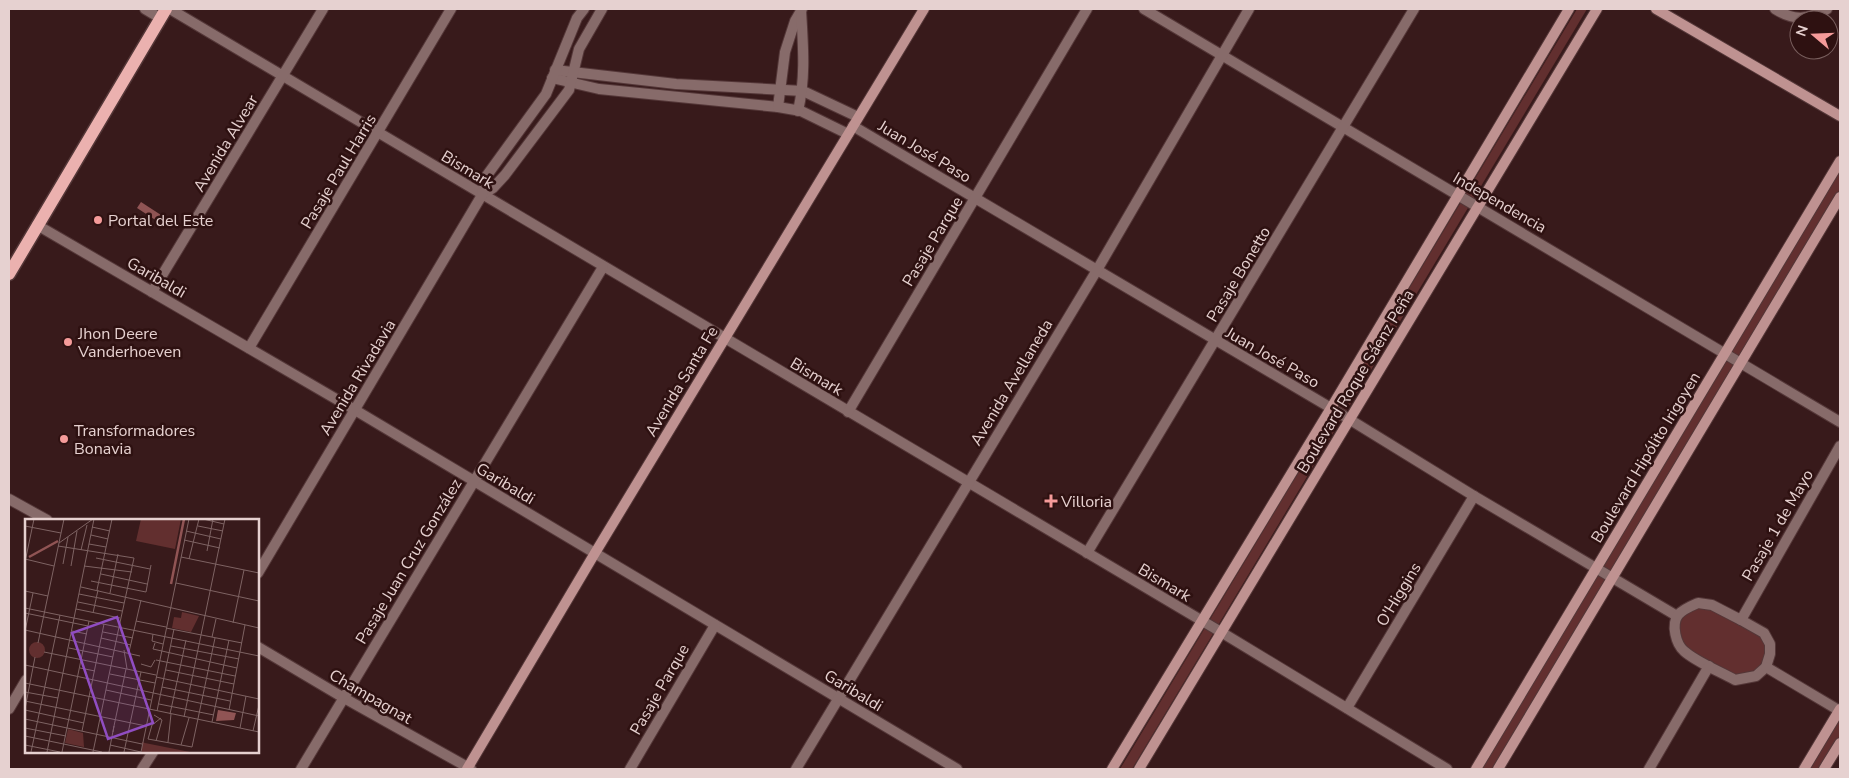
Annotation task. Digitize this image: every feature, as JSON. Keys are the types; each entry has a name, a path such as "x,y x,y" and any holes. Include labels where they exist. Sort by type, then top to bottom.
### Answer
{"main road":[{"path":"9,274 163,13"}],"street":[{"path":"145,9 163,13"},
{"name":"Bismark","path":"170,9 1221,632 1447,769"},
{"name":"Avenida Alvear","path":"152,292 324,9"},
{"name":"Pasaje Paul Harris","path":"249,348 451,9"},
{"name":"Avenida Rivadavia","path":"259,571 482,195 485,178 540,102 554,74 577,18 584,9"},
{"name":"Avenida Rivadavia","path":"482,195 493,188 505,175 568,90 573,78 579,49 602,9"},
{"name":"Avenida Santa Fe","path":"469,769 595,553 924,9"},
{"name":"Pasaje Parque","path":"848,412 1087,9"},
{"name":"Independencia","path":"1144,9 1840,422"},
{"name":"Avenida Avellaneda","path":"796,769 1097,270 1221,54 1249,9"},
{"name":"Pasaje Bonetto","path":"1087,553 1414,9"},
{"name":"Boulevard Roque Sáenz Peña","path":"1112,769 1331,408 1569,9"},
{"name":"Boulevard Roque Sáenz Peña","path":"1139,769 1597,9"},
{"path":"1658,9 1840,116"},
{"path":"1775,9 1794,18 1814,16 1827,9"},
{"path":"778,107 785,52 794,21 801,10"},
{"path":"798,111 803,91 804,60 801,10"},
{"name":"Juan José Paso","path":"554,74 573,78 803,91 853,126 1331,408 1474,496 1677,616"},
{"name":"Juan José Paso","path":"573,78 599,90 778,107 853,126"},
{"name":"Boulevard Hipólito Irigoyen","path":"1476,769 1840,161"},
{"path":"1498,769 1742,364 1840,196"},
{"name":"Garibaldi","path":"37,225 355,410 956,769"},
{"name":"Pasaje Juan Cruz González","path":"301,769 473,480 603,267"},
{"name":"Pasaje 1 de Mayo","path":"1740,620 1840,446"},
{"name":"O'Higgins","path":"1347,708 1474,496"},
{"path":"9,499 45,519"},
{"path":"1698,603 1712,605 1764,633 1770,644 1770,654 1766,667 1756,676 1735,680 1709,666 1683,651 1677,640 1675,627 1677,616 1698,603"},
{"name":"Pasaje Parque","path":"630,769 715,625"},
{"name":"Champagnat","path":"259,648 469,769"},
{"path":"1649,769 1709,666"},
{"path":"1766,667 1840,710 1804,769"},
{"path":"9,709 25,682"},
{"path":"1824,769 1840,743"},
{"path":"142,769 152,753"}],"shaded area":[{"path":"1577,9 1587,9 1132,769 1120,769"},
{"path":"1840,161 1840,197 1498,769 1476,769"},
{"path":"141,202 161,215 157,221 137,208"},
{"path":"1698,603 1741,620 1770,644 1766,667 1735,680 1683,651 1677,616"},
{"path":"1840,709 1840,743 1824,769 1804,769"}],"place":[{"name":"Portal del Este","path":"98,220"},
{"name":"Jhon Deere Vanderhoeven","path":"68,342"},
{"name":"Transformadores Bonavia","path":"64,439"},
{"name":"Villoria","path":"1051,501"}]}
